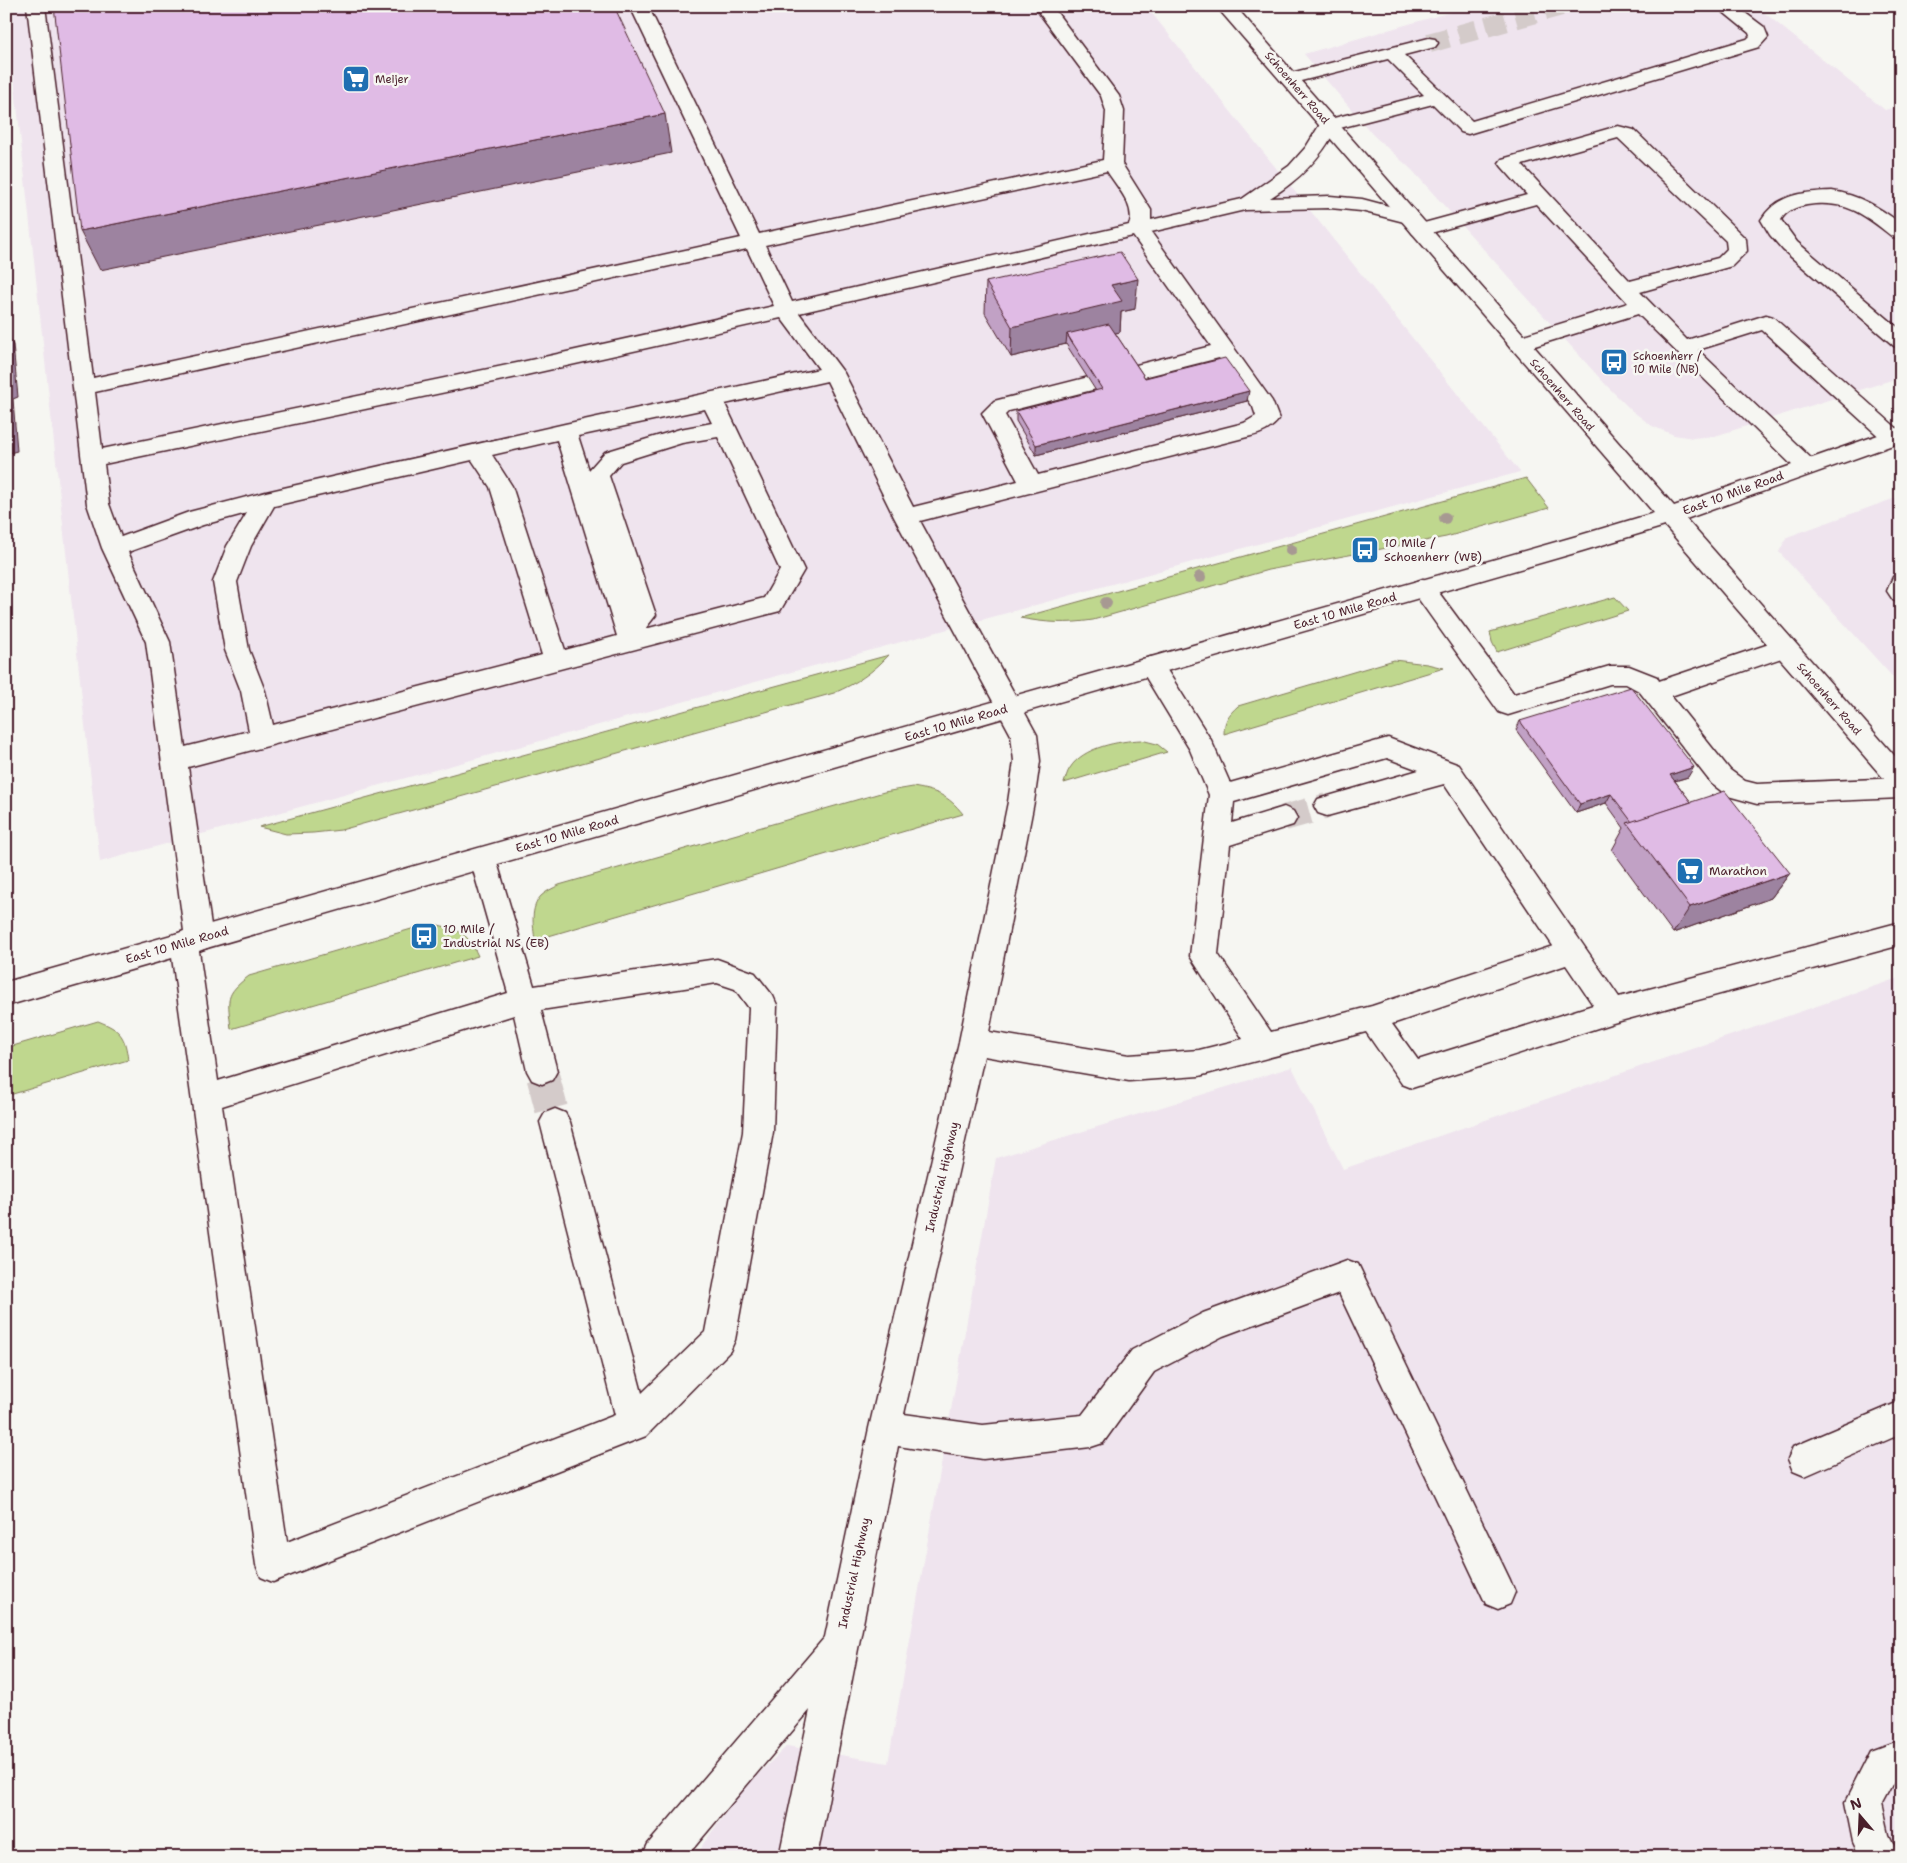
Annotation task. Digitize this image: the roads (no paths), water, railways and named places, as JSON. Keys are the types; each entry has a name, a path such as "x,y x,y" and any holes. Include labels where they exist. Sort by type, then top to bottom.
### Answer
{"main road":[{"path":"36,6 98,504 114,548 158,642 175,760 192,941 198,1046 207,1098 272,1565 634,1424 720,1340 758,1132 763,1005 745,981 716,971 524,1000 207,1098"},
{"name":"Industrial Highway","path":"638,6 786,310 833,372 906,517 1024,735 1027,760 973,1042 885,1428 798,1857"},
{"path":"1043,6 1110,96 1115,111 1112,164 1141,210 1142,218 1138,228"},
{"name":"Schoenherr Road","path":"1226,6 1518,344 1901,781"},
{"path":"1392,53 1468,128 1753,43 1758,37 1758,31 1725,6"},
{"path":"1289,79 1429,43"},
{"path":"1245,204 1283,182 1304,164 1318,148 1329,125 1437,97"},
{"path":"1626,289 1725,262 1737,251 1736,239 1627,134 1618,132 1509,163 1540,197 1626,289 1642,306 1806,466"},
{"path":"83,387 1112,164"},
{"path":"1901,234 1861,204 1840,196 1817,197 1787,204 1776,210 1771,220 1777,231 1790,246 1901,341"},
{"path":"93,459 516,370 1245,204 1330,202 1362,205 1414,223 1540,197"},
{"path":"906,517 1251,429 1268,419 1264,406 1138,228"},
{"path":"1518,344 1642,306"},
{"path":"1684,348 1766,322 1897,436"},
{"path":"1032,485 993,413 1002,406 1224,350"},
{"path":"114,548 197,518 266,500 564,431 833,372"},
{"path":"175,760 556,660 629,636 772,604 792,570 712,400"},
{"path":"629,636 644,615 597,475 613,457 680,436 726,428"},
{"path":"564,431 629,636"},
{"name":"East 10 Mile Road","path":"6,994 1582,543 1669,516 1806,466 1897,436"},
{"path":"478,451 501,486 556,660"},
{"path":"263,737 253,691 237,650 225,582 239,546 266,500"},
{"path":"1901,583 1899,591 1901,594"},
{"path":"1423,588 1508,704 1610,674 1629,675 1648,684 1722,776 1737,789 1757,794 1901,788"},
{"path":"1654,692 1784,648"},
{"path":"1151,666 1202,746 1222,795 1204,956 1265,1047"},
{"path":"1222,795 1388,748 1450,772 1613,1012"},
{"path":"1327,806 1450,772"},
{"path":"1217,838 1284,818"},
{"path":"483,859 524,1000 542,1071"},
{"path":"1372,1018 1412,1075 1613,1012 1901,933"},
{"path":"973,1042 1129,1068 1200,1062 1265,1047 1372,1018 1572,951"},
{"path":"555,1122 634,1424"},
{"path":"885,1428 983,1442 1091,1431 1143,1361 1214,1324 1347,1275 1498,1592"},
{"path":"1805,1459 1901,1417"},
{"name":"Industrial Highway","path":"661,1857 839,1648"},
{"path":"1880,1857 1872,1842 1863,1802 1884,1764 1901,1758"}],"tunnel":[{"path":"1429,43 1561,6"},
{"path":"1284,818 1327,806"},
{"path":"542,1071 544,1078"},
{"path":"543,1077 555,1122"}],"place":[{"name":"Meijer","path":"356,79"},
{"name":"Schoenherr / 10 Mile (NB)","path":"1614,362"},
{"name":"10 Mile / Schoenherr (WB)","path":"1365,550"},
{"name":"Marathon","path":"1690,871"},
{"name":"10 Mile / Industrial NS (EB)","path":"424,936"}]}
